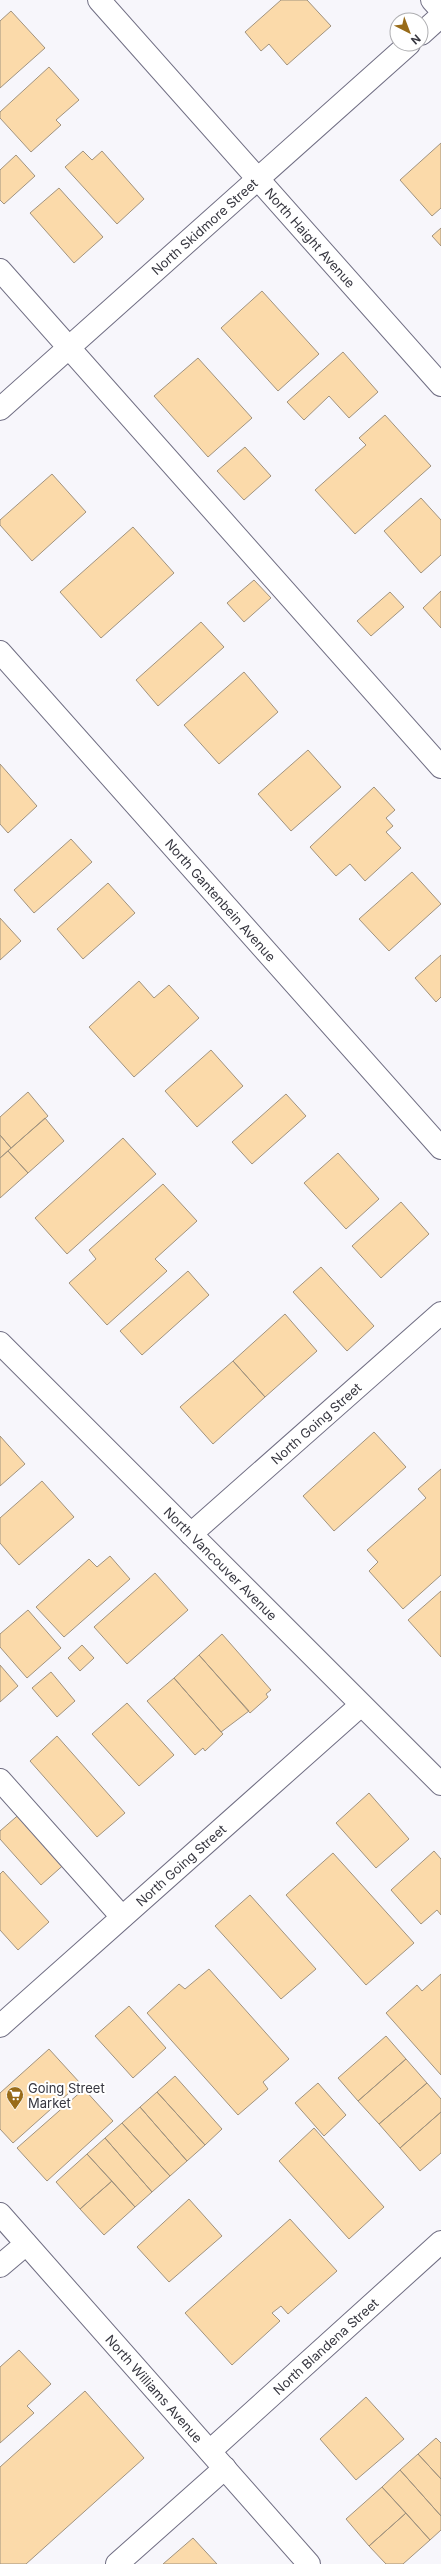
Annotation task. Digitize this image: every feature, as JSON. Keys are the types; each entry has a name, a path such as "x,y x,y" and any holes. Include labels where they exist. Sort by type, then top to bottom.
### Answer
{"street":[{"name":"North Haight Avenue","path":"99,0 441,386"},
{"path":"432,0 441,10"},
{"path":"429,27 441,16"},
{"name":"North Skidmore Street","path":"0,409 401,52"},
{"path":"0,270 441,767"},
{"name":"North Gantenbein Avenue","path":"0,652 441,1148"},
{"name":"North Going Street","path":"191,1534 441,1313"},
{"name":"North Vancouver Avenue","path":"0,1343 441,1784"},
{"name":"North Going Street","path":"0,2026 361,1705"},
{"path":"0,1780 122,1917"},
{"name":"North Williams Avenue","path":"0,2214 309,2564"},
{"name":"North Blandena Street","path":"210,2451 441,2242"},
{"path":"0,2266 26,2244"},
{"path":"117,2564 225,2468"}],"building":[{"path":"281,0 307,0 331,26 287,65 269,44 261,51 245,32"},
{"path":"11,11 45,48 0,88 0,21"},
{"path":"49,67 79,100 56,120 61,125 31,152 0,118 0,112"},
{"path":"441,143 441,208 432,216 400,180"},
{"path":"83,151 92,160 102,151 144,199 117,224 65,167"},
{"path":"16,155 35,176 4,204 0,200 0,170"},
{"path":"59,188 103,237 74,263 30,213"},
{"path":"441,228 441,246 432,236"},
{"path":"262,291 319,354 278,391 221,328"},
{"path":"343,352 378,392 349,418 329,396 304,420 287,402"},
{"path":"198,358 252,418 208,457 154,396"},
{"path":"385,415 431,466 355,534 315,490 366,445 359,438"},
{"path":"245,447 271,476 244,500 217,471"},
{"path":"52,474 86,512 32,561 0,525 0,520"},
{"path":"421,498 441,520 441,555 421,573 384,531"},
{"path":"133,527 174,573 101,638 60,592"},
{"path":"254,580 271,598 244,622 227,603"},
{"path":"441,591 441,628 423,608"},
{"path":"390,592 404,607 371,636 357,621"},
{"path":"201,622 224,647 158,706 136,680"},
{"path":"244,672 278,712 219,764 184,725"},
{"path":"308,750 341,787 291,831 258,794"},
{"path":"0,764 37,806 8,833 0,824"},
{"path":"374,787 395,810 386,818 393,826 386,832 401,848 365,881 350,864 336,876 310,847"},
{"path":"71,839 92,862 34,913 14,890"},
{"path":"412,872 441,904 389,951 359,919"},
{"path":"108,883 135,913 83,959 57,929"},
{"path":"0,918 21,941 0,960"},
{"path":"441,955 441,997 436,1002 415,978"},
{"path":"139,981 154,998 169,985 199,1018 134,1077 89,1027"},
{"path":"211,1050 243,1086 197,1127 165,1091"},
{"path":"28,1092 48,1116 11,1148 0,1135 0,1117"},
{"path":"286,1094 306,1116 252,1164 232,1142"},
{"path":"45,1118 64,1141 28,1173 8,1151"},
{"path":"0,1135 11,1148 0,1158"},
{"path":"123,1138 156,1174 67,1254 35,1218"},
{"path":"8,1151 28,1173 0,1198 0,1158"},
{"path":"338,1153 379,1199 346,1229 304,1183"},
{"path":"163,1184 197,1221 155,1259 167,1271 107,1325 69,1283 96,1259 89,1250"},
{"path":"401,1202 429,1234 381,1278 352,1246"},
{"path":"321,1267 374,1326 347,1351 293,1292"},
{"path":"188,1271 209,1295 142,1355 120,1331"},
{"path":"285,1314 317,1351 265,1397 233,1361"},
{"path":"233,1361 265,1397 213,1444 180,1407"},
{"path":"374,1432 406,1467 334,1531 303,1496"},
{"path":"0,1436 25,1464 0,1486"},
{"path":"441,1469 441,1575 403,1609 369,1571 378,1562 367,1550 426,1498 418,1489"},
{"path":"42,1481 74,1517 19,1565 0,1543 0,1518"},
{"path":"110,1556 130,1579 64,1637 36,1607 89,1559 97,1567"},
{"path":"155,1573 188,1610 127,1664 94,1627"},
{"path":"441,1591 441,1657 408,1620"},
{"path":"28,1610 61,1648 27,1678 0,1647 0,1634"},
{"path":"222,1634 271,1690 266,1694 268,1697 250,1713 199,1655"},
{"path":"82,1645 94,1658 80,1671 68,1658"},
{"path":"199,1655 249,1711 221,1732 174,1678"},
{"path":"0,1665 18,1686 0,1702"},
{"path":"51,1672 75,1701 57,1717 32,1688"},
{"path":"174,1678 223,1734 205,1751 203,1748 195,1755 147,1701"},
{"path":"127,1703 174,1755 139,1786 92,1734"},
{"path":"57,1736 125,1813 97,1837 30,1761"},
{"path":"369,1793 409,1839 376,1868 336,1823"},
{"path":"23,1811 68,1861 41,1885 0,1839 0,1831"},
{"path":"434,1851 441,1859 441,1915 437,1910 421,1924 391,1890"},
{"path":"333,1853 414,1943 366,1985 286,1895"},
{"path":"3,1871 49,1922 18,1950 0,1930 0,1874"},
{"path":"250,1895 316,1969 281,1999 215,1926"},
{"path":"209,1969 289,2059 263,2082 268,2089 238,2115 147,2013 179,1984 185,1989"},
{"path":"441,1974 441,2075 386,2013 417,1985 422,1991"},
{"path":"129,2006 166,2048 133,2078 95,2036"},
{"path":"386,2036 406,2059 358,2101 338,2078"},
{"path":"49,2049 80,2083 13,2143 0,2129 0,2093"},
{"path":"406,2059 427,2083 379,2124 358,2101"},
{"path":"175,2076 222,2129 205,2145 157,2092"},
{"path":"318,2083 346,2115 324,2136 295,2103"},
{"path":"427,2083 441,2099 441,2112 400,2148 379,2124"},
{"path":"84,2089 113,2121 47,2181 17,2148"},
{"path":"157,2092 205,2145 187,2161 140,2107"},
{"path":"140,2107 187,2161 170,2176 122,2123"},
{"path":"441,2112 441,2153 420,2171 400,2148"},
{"path":"122,2123 170,2176 152,2192 105,2138"},
{"path":"314,2128 384,2207 349,2239 279,2161"},
{"path":"105,2138 152,2192 135,2207 87,2154"},
{"path":"87,2154 112,2181 80,2209 56,2182"},
{"path":"112,2181 135,2207 104,2235 80,2209"},
{"path":"189,2199 222,2236 169,2282 137,2247"},
{"path":"290,2219 337,2271 288,2314 281,2306 272,2313 280,2321 232,2365 185,2313"},
{"path":"19,2350 51,2384 27,2406 34,2413 0,2443 0,2367"},
{"path":"85,2391 144,2458 26,2564 0,2564 0,2467"},
{"path":"366,2397 404,2439 356,2480 320,2439"},
{"path":"436,2438 441,2443 441,2479 418,2454"},
{"path":"418,2454 441,2479 441,2516 400,2470"},
{"path":"400,2470 441,2516 441,2530 430,2540 382,2487"},
{"path":"382,2487 406,2513 369,2546 346,2519"},
{"path":"406,2513 430,2540 403,2564 386,2564 369,2546"},
{"path":"193,2538 217,2564 163,2564"}],"place":[{"name":"Going Street Market","path":"15,2110"}]}
